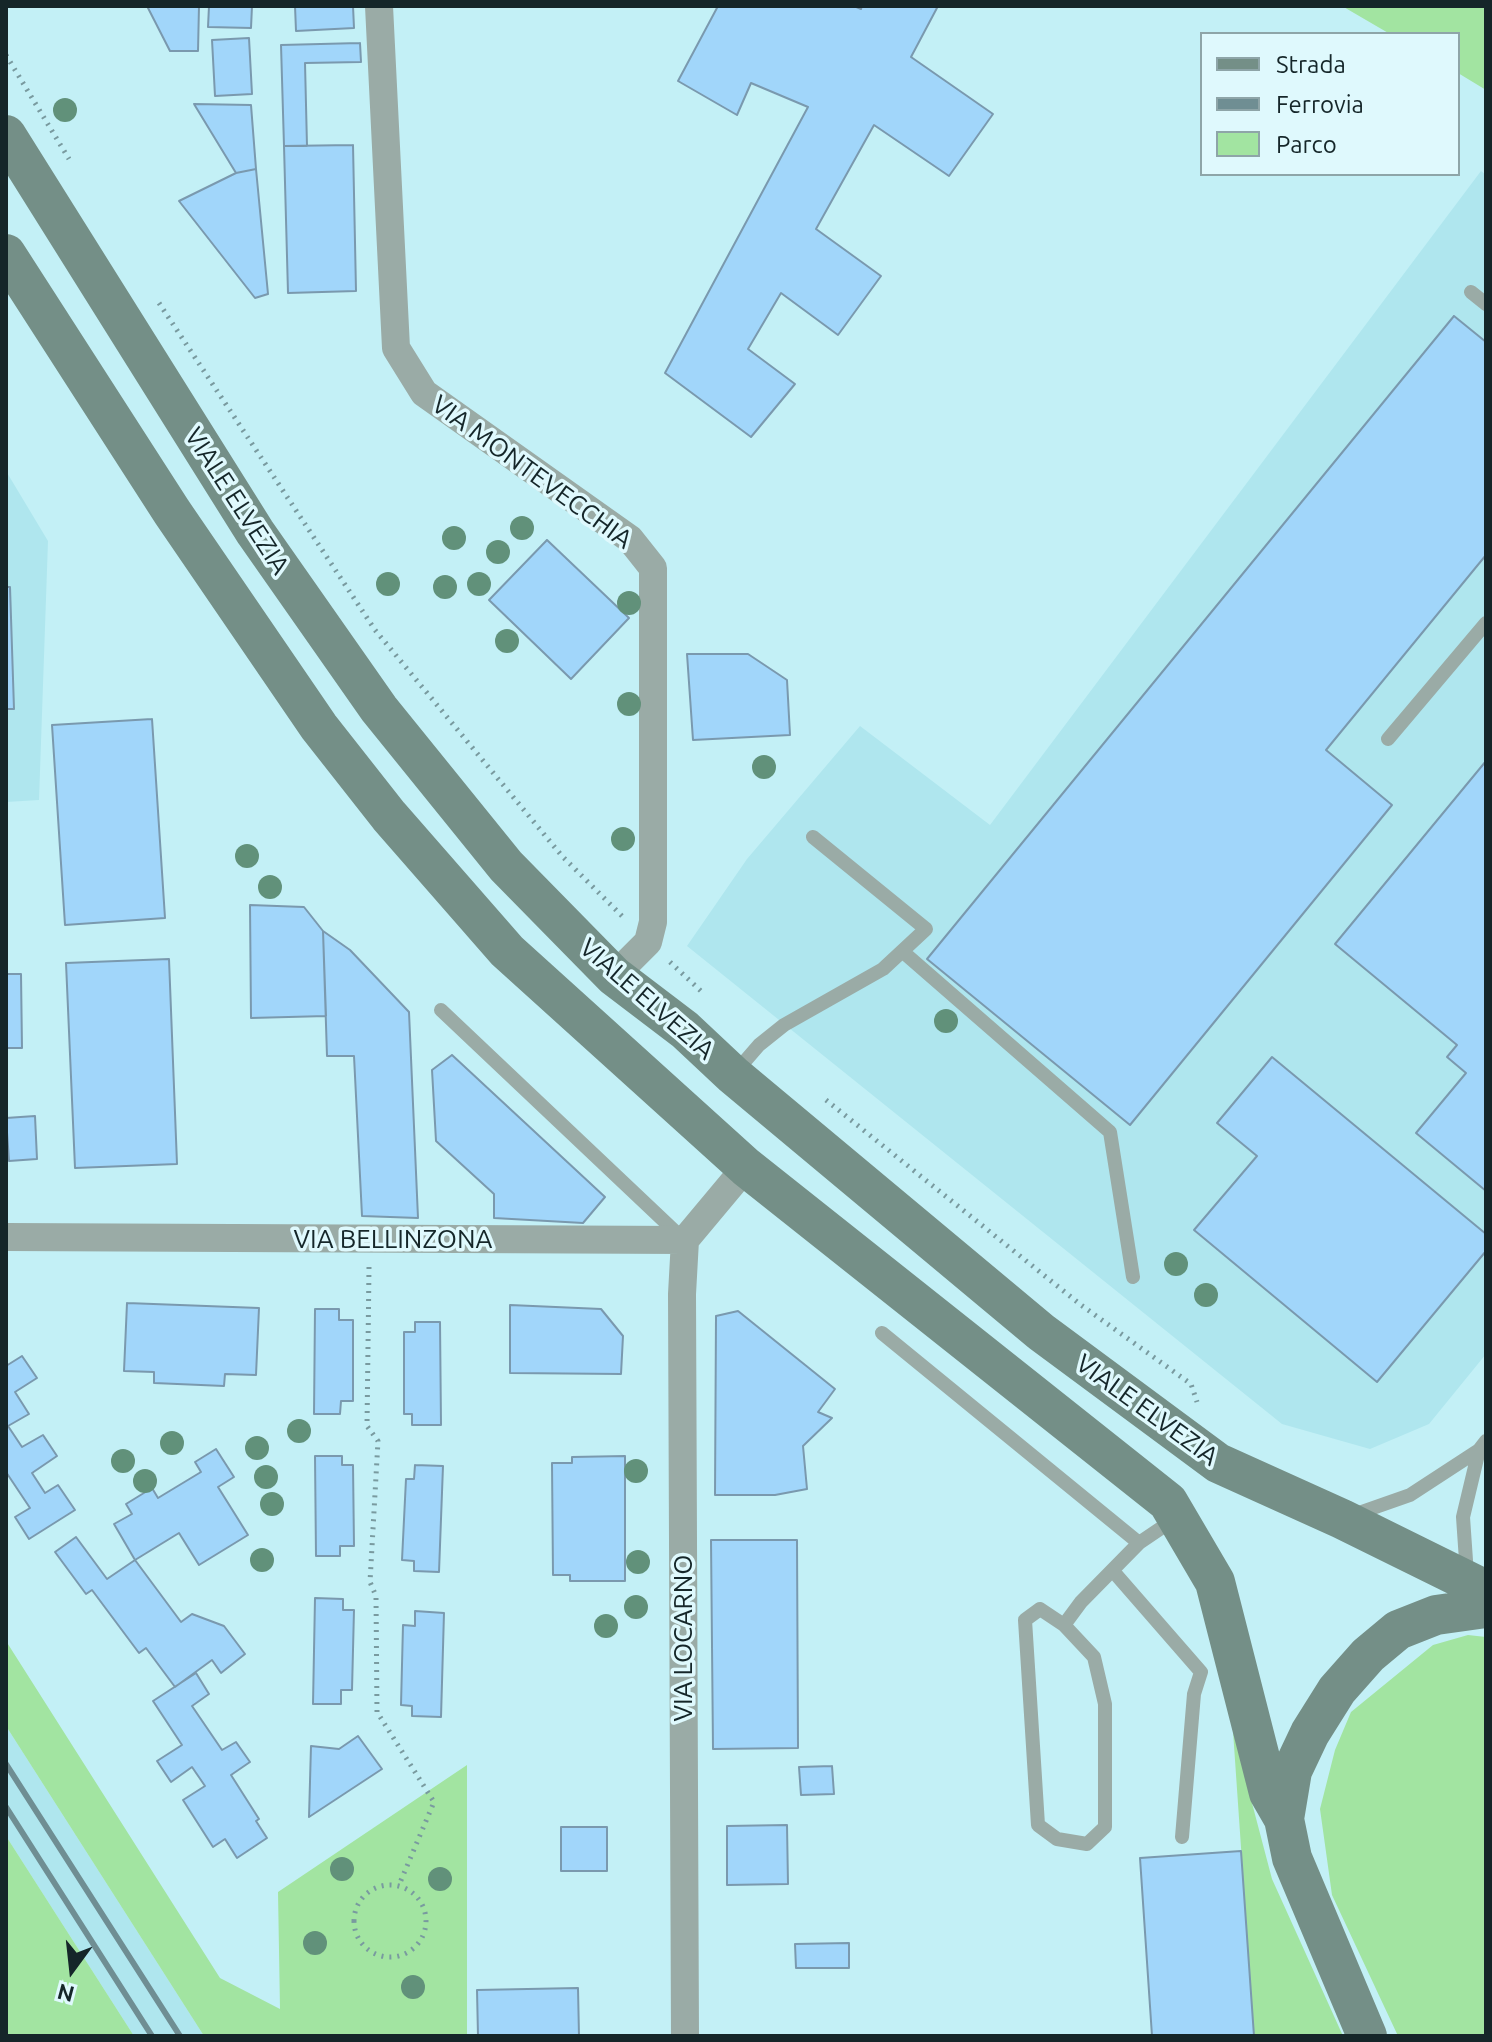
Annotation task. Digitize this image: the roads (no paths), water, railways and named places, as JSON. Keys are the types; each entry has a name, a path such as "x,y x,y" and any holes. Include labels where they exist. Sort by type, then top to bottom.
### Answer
{"main road":[{"name":"VIALE ELVEZIA","path":"6,135 255,532 379,709 506,866 614,976 685,1030 733,1075 1041,1332 1218,1463 1342,1519 1480,1592"},
{"name":"VIALE ELVEZIA","path":"6,254 172,512 319,727 389,816 507,951 746,1167 1168,1502 1215,1582 1269,1793 1284,1819 1292,1858 1367,2036"},
{"name":"VIALE ELVEZIA","path":"1284,1819 1292,1771 1310,1733 1337,1690 1368,1655 1398,1630 1480,1592"}],"street":[{"name":"VIA MONTEVECCHIA","path":"379,6 396,348 424,393 630,539 653,568 653,922 648,942 614,976"},
{"path":"685,1240 746,1167"},
{"name":"VIA BELLINZONA","path":"6,1237 685,1240"},
{"name":"VIA LOCARNO","path":"685,1240 682,1294 685,2036"}],"lane":[{"path":"1471,292 1486,304"},
{"path":"1388,739 1486,623"},
{"path":"733,1075 759,1045 784,1025 883,969 926,929 813,837"},
{"path":"902,951 1110,1132 1133,1277"},
{"path":"441,1010 685,1240"},
{"path":"882,1333 1139,1543"},
{"path":"1342,1519 1410,1495 1483,1446"},
{"path":"1480,1592 1463,1517 1483,1446"},
{"path":"1064,1625 1081,1602 1139,1543 1177,1517"},
{"path":"1113,1571 1201,1672 1194,1694 1182,1837"},
{"path":"1040,1609 1064,1625 1094,1657 1105,1704 1105,1827 1087,1844 1057,1839 1038,1825 1025,1620 1040,1609"}],"railway":[{"path":"6,1764 180,2036"},
{"path":"6,1807 152,2036"}]}
